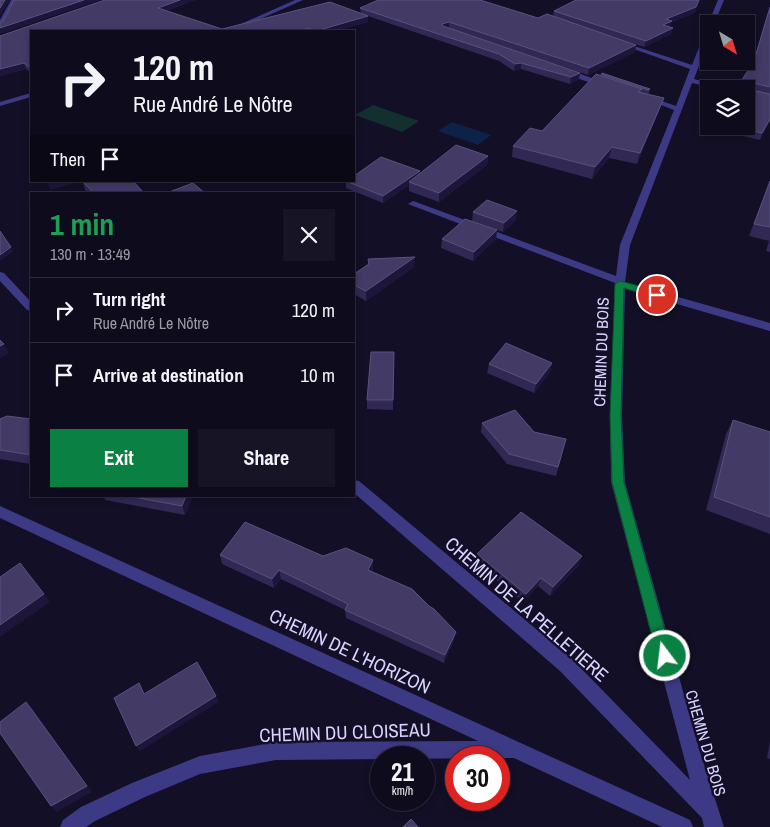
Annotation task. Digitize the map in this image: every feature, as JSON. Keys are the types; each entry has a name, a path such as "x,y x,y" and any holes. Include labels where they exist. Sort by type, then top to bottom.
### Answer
{"street":[{"path":"0,26 14,0"},
{"path":"230,30 300,0"},
{"path":"714,15 720,0"},
{"path":"612,40 706,80"},
{"name":"CHEMIN DU BOIS","path":"700,52 625,245 620,282 616,416 618,482 690,749 712,820"},
{"path":"557,68 613,87"},
{"path":"0,104 30,95"},
{"path":"641,96 678,109"},
{"path":"413,204 620,282 770,327"},
{"path":"0,275 30,307"},
{"name":"CHEMIN DE LA PELLETIERE","path":"355,486 566,666 712,820"},
{"name":"CHEMIN DE L'HORIZON","path":"0,512 683,827"},
{"name":"CHEMIN DU CLOISEAU","path":"70,827 88,814 139,790 200,765 210,763 276,752 516,750"}],"green space":[{"path":"373,105 419,121 402,132 355,115"}],"water":[{"path":"452,122 491,135 478,145 438,131"}],"building":[{"path":"0,0 5,0 0,8"},
{"path":"14,0 84,0 0,28 0,23 3,21"},
{"path":"105,0 180,0 158,8 222,29 330,2 368,16 319,30 309,28 302,30 30,30 30,68 24,63 0,69 0,36"},
{"path":"378,0 480,0 538,18 547,14 636,45 589,68 449,22 442,24 443,26 580,73 571,77 521,63 515,64 499,54 360,8"},
{"path":"576,0 699,0 696,7 666,19 672,21 663,25 673,28 646,41 554,11"},
{"path":"770,7 770,87 755,83 755,80 742,80 748,70 755,70 755,58"},
{"path":"602,73 650,89 648,90"},
{"path":"596,74 642,89 638,92 664,98 640,153 612,147 595,167 513,146 530,128 542,131"},
{"path":"755,91 770,94 770,119 762,133 755,131"},
{"path":"456,145 488,156 439,193 409,182"},
{"path":"381,157 420,171 383,196 348,182 355,182 355,175"},
{"path":"770,181 770,227 754,224"},
{"path":"83,182 134,182 143,192 93,192"},
{"path":"193,183 204,192 169,192"},
{"path":"487,200 517,211 504,223 473,212"},
{"path":"465,219 497,230 474,252 442,239"},
{"path":"0,231 11,247 0,255"},
{"path":"415,257 366,291 355,286 355,273 369,264 368,259"},
{"path":"506,343 552,363 536,384 489,364"},
{"path":"371,352 394,352 393,400 367,400"},
{"path":"515,410 534,432 566,439 558,467 509,454 482,423"},
{"path":"7,416 30,419 30,455 0,450 0,419"},
{"path":"733,420 770,432 770,517 714,497"},
{"path":"133,497 186,497 182,506"},
{"path":"521,512 582,556 553,587 541,578 526,594 477,554"},
{"path":"245,522 323,556 346,548 373,560 368,570 412,589 456,632 445,655 345,610 348,604 279,570 272,579 220,555"},
{"path":"20,563 44,594 0,625 0,577"},
{"path":"197,662 216,696 136,746 114,698 139,683 144,694"},
{"path":"26,702 87,786 51,806 0,733 0,722"},
{"path":"411,819 418,827 403,827"}],"route":[{"path":"657,295 620,284 616,457 618,482 665,656"}]}
